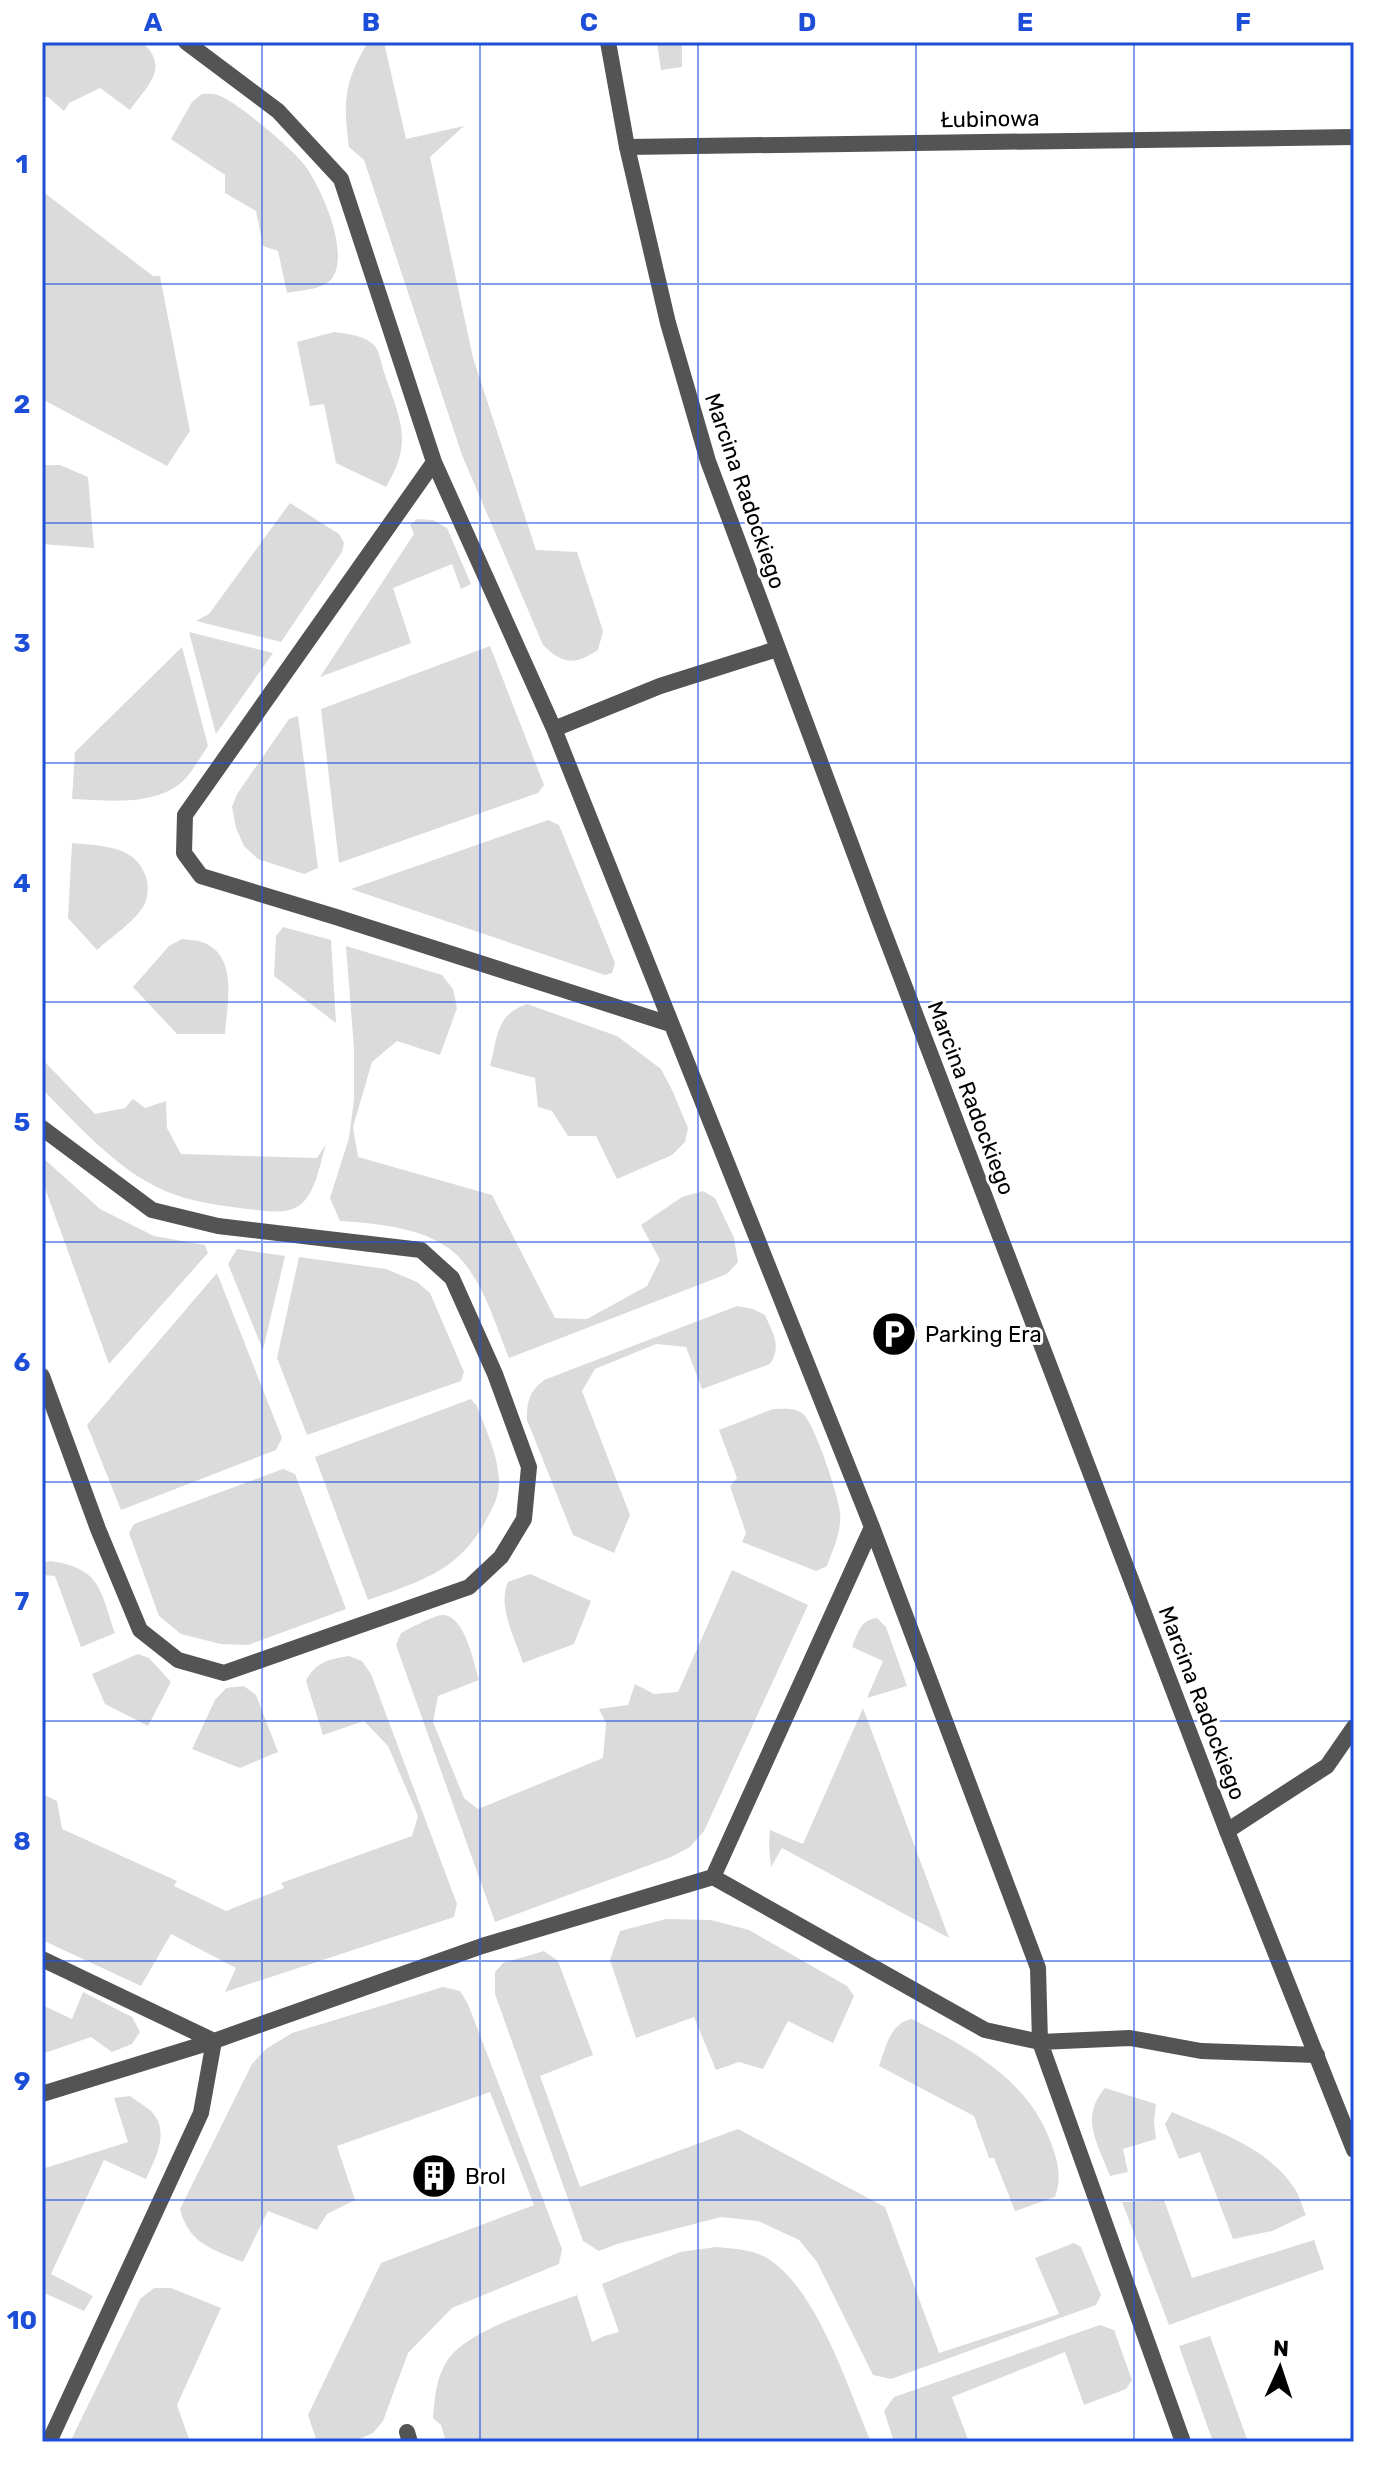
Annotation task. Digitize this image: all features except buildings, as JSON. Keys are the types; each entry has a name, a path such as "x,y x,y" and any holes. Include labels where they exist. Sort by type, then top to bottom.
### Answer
{"street":[{"path":"186,42 278,111 341,179 434,462 554,729 872,1527 1038,1968 1040,2042 1183,2442"},
{"name":"Marcina Radockiego","path":"608,42 627,147 668,323 704,445 777,649 1227,1831 1354,2150"},
{"name":"Łubinowa","path":"627,147 1354,137"},
{"path":"434,462 185,815 184,853 201,876 670,1024"},
{"path":"554,729 660,686 777,649"},
{"path":"42,1128 152,1210 218,1226 421,1250 452,1278 495,1374 529,1467 524,1519 501,1557 469,1587 224,1673 178,1660 140,1630 98,1529 42,1376"},
{"path":"713,1877 872,1527"},
{"path":"1227,1831 1327,1766 1354,1727"},
{"path":"42,2094 214,2041 482,1946 713,1877 985,2030 1040,2042 1130,2038 1201,2051 1317,2055"},
{"path":"42,1959 214,2041"},
{"path":"49,2442 201,2113 214,2041"}],"shaded area":[{"path":"42,42 143,43 155,61 153,77 130,110 100,88 69,103 64,111 48,97 42,97"},
{"path":"368,42 384,42 406,139 464,126 430,157 473,358 536,550 577,552 603,631 598,650 583,658 569,661 543,645 462,455 364,160 349,147 347,93 354,69"},
{"path":"657,42 682,42 682,67 661,70"},
{"path":"202,94 218,95 239,107 306,167 326,205 336,236 337,265 333,277 324,285 287,293 278,251 263,246 256,211 225,193 225,175 171,139 192,102"},
{"path":"42,191 153,276 160,276 190,431 167,466 42,399"},
{"path":"334,332 366,339 375,346 380,356 402,432 399,457 386,487 336,463 324,404 310,406 297,342"},
{"path":"42,465 60,465 88,477 94,548 42,544"},
{"path":"290,503 339,534 344,543 342,552 281,642 196,621 209,614"},
{"path":"417,519 433,520 447,528 471,584 461,589 452,564 393,588 411,643 320,677 414,534 410,525"},
{"path":"189,632 273,653 216,734"},
{"path":"490,646 544,785 538,793 339,863 321,709"},
{"path":"182,647 208,746 193,770 170,790 144,799 72,799 75,752"},
{"path":"298,716 318,868 304,874 258,859 244,846 232,807 237,794 289,719"},
{"path":"548,820 559,825 615,963 612,973 605,975 351,889"},
{"path":"72,843 126,853 141,866 147,881 147,897 139,913 97,950 68,918"},
{"path":"283,927 331,940 336,1023 274,976 276,936"},
{"path":"182,939 202,942 214,948 226,969 225,1034 177,1034 133,987 169,946"},
{"path":"346,946 442,975 453,989 457,1008 440,1055 397,1041 372,1062 353,1127 358,1157 492,1195 555,1318 587,1319 647,1286 660,1260 641,1225 682,1197 703,1191 715,1198 734,1238 738,1262 727,1274 509,1358 481,1289 457,1255 443,1244 410,1231 340,1221 330,1198 349,1138 354,1099 354,1049"},
{"path":"527,1004 617,1036 661,1069 688,1128 685,1142 672,1155 617,1179 596,1136 568,1136 552,1111 538,1107 535,1078 490,1066 503,1021"},
{"path":"42,1059 95,1114 125,1108 133,1099 145,1108 166,1101 167,1128 181,1154 317,1158 326,1144 314,1185 300,1205 281,1211 204,1202 163,1190 114,1158 42,1089"},
{"path":"42,1157 100,1209 154,1236 205,1245 208,1253 109,1364 42,1180"},
{"path":"237,1249 285,1256 263,1350 228,1264"},
{"path":"299,1257 386,1269 417,1282 430,1293 464,1372 461,1381 307,1435 277,1358"},
{"path":"217,1273 282,1438 276,1450 121,1510 87,1425"},
{"path":"737,1306 765,1315 776,1346 770,1364 702,1389 686,1347 656,1344 595,1369 582,1391 630,1515 614,1553 573,1535 527,1420 532,1393 544,1380"},
{"path":"471,1399 488,1434 498,1473 498,1494 489,1514 462,1554 449,1564 420,1581 368,1600 315,1457"},
{"path":"773,1409 796,1410 808,1420 835,1491 840,1512 838,1533 827,1566 816,1571 742,1542 746,1533 730,1486 737,1478 719,1430"},
{"path":"283,1469 295,1474 346,1609 248,1645 221,1644 181,1634 159,1616 129,1533 134,1524"},
{"path":"50,1561 80,1569 89,1576 101,1593 115,1633 81,1647 55,1576 42,1575 42,1563"},
{"path":"732,1570 808,1605 704,1831 690,1847 671,1857 495,1922 396,1645 401,1633 443,1615 451,1617 463,1631 479,1680 438,1696 433,1722 464,1798 478,1809 603,1758 606,1723 599,1709 628,1705 635,1684 654,1694 678,1692"},
{"path":"530,1574 591,1601 574,1644 523,1663 508,1622 505,1591 508,1582"},
{"path":"877,1618 886,1627 907,1686 867,1698 883,1661 852,1647 863,1624"},
{"path":"138,1654 149,1658 171,1682 148,1726 105,1704 92,1674"},
{"path":"349,1656 362,1661 371,1674 457,1904 454,1917 225,1992 236,1968 171,1934 141,1986 42,1940 42,1794 57,1801 62,1829 177,1881 174,1886 226,1911 284,1888 281,1883 412,1836 418,1816 388,1746 364,1721 323,1735 306,1681 324,1662"},
{"path":"244,1686 256,1695 278,1752 240,1768 192,1749 215,1700 226,1688"},
{"path":"863,1708 949,1938 782,1848 771,1867 770,1830 803,1844"},
{"path":"666,1919 711,1920 749,1930 847,1986 854,1996 833,2043 788,2021 763,2069 739,2062 716,2070 694,2017 636,2038 610,1960 620,1931"},
{"path":"544,1951 558,1961 593,2055 540,2076 580,2187 738,2129 885,2207 939,2353 1059,2314 1035,2258 1074,2243 1081,2247 1101,2295 1096,2305 891,2379 873,2375 817,2262 799,2240 758,2221 721,2217 599,2251 583,2241 495,1994 495,1972 503,1963"},
{"path":"443,1987 460,1991 468,2004 562,2249 559,2264 452,2308 408,2353 383,2421 373,2433 352,2442 317,2442 308,2415 381,2263 534,2205 490,2092 337,2146 355,2200 327,2214 317,2230 268,2211 243,2262 203,2244 189,2230 180,2209 252,2064 266,2049 292,2033"},
{"path":"83,1992 132,2017 140,2032 132,2044 112,2052 91,2037 42,2054 42,2005 72,2019"},
{"path":"912,2019 975,2054 1012,2083 1028,2101 1041,2120 1056,2157 1059,2176 1055,2197 1015,2211 994,2158 989,2158 974,2116 879,2066 894,2031"},
{"path":"1105,2088 1156,2104 1156,2139 1123,2149 1128,2172 1110,2176 1096,2142 1092,2121 1097,2099"},
{"path":"130,2096 151,2111 160,2127 159,2145 146,2179 104,2160 51,2274 93,2296 84,2311 42,2292 42,2169 128,2142 114,2098"},
{"path":"1172,2112 1238,2141 1268,2160 1293,2186 1306,2215 1272,2231 1233,2239 1200,2152 1179,2159 1165,2124"},
{"path":"1164,2200 1192,2278 1314,2240 1324,2269 1169,2325 1122,2202"},
{"path":"716,2247 764,2256 787,2275 803,2294 842,2369 871,2442 446,2442 441,2425 433,2418 436,2395 445,2365 460,2347 508,2320 577,2295 592,2342 619,2332 602,2284 680,2252"},
{"path":"154,2288 171,2288 221,2308 177,2405 190,2442 70,2442 140,2299"},
{"path":"1100,2325 1114,2330 1132,2380 1126,2389 1084,2405 1065,2352 952,2397 969,2442 894,2442 884,2411 894,2397"},
{"path":"1210,2336 1248,2442 1213,2442 1179,2346"}],"place":[{"name":"Parking Era","path":"894,1334"},
{"name":"Brol","path":"434,2176"}]}
